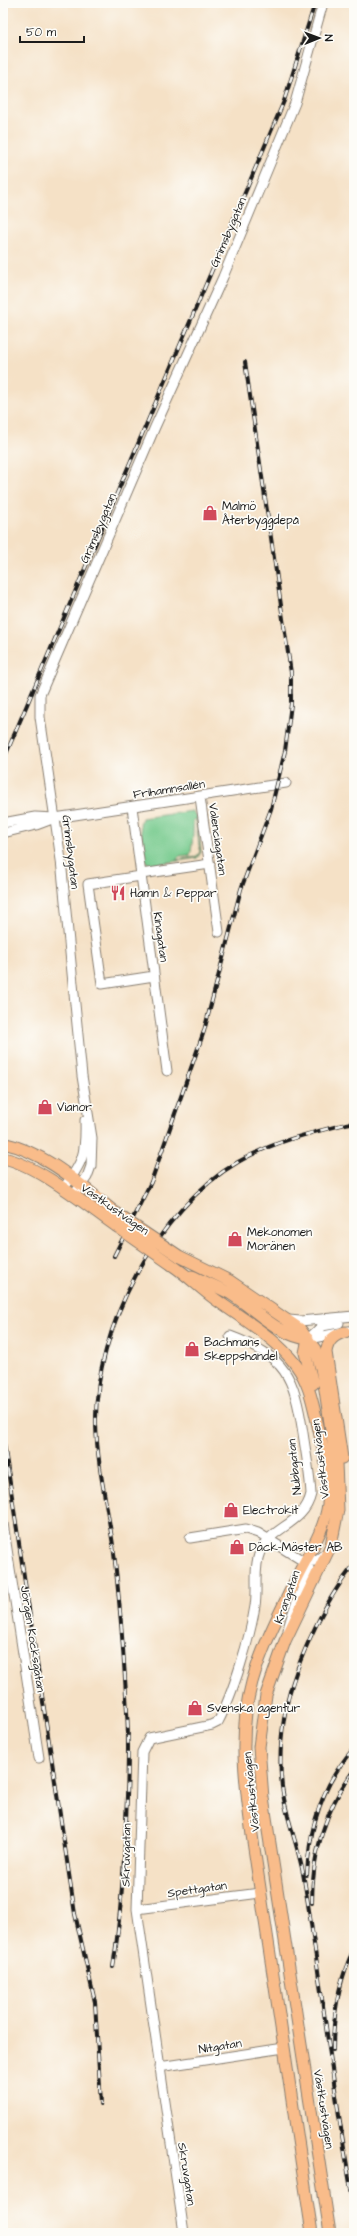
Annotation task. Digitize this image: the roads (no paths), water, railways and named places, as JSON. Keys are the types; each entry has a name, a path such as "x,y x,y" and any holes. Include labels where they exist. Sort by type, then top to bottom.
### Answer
{"main road":[{"name":"Västkustvägen","path":"3,1143 35,1154 71,1178 119,1222"},
{"name":"Västkustvägen","path":"3,1158 26,1167 119,1222 176,1263 189,1280 272,1339 290,1357 308,1386 320,1435"},
{"name":"Västkustvägen","path":"176,1263 230,1281 289,1320 300,1329 318,1356 324,1383 339,1488 336,1524 331,1545 325,1554 285,1641 271,1679 262,1714 260,1770 330,2233"},
{"path":"176,1263 231,1294 286,1333 308,1339"},
{"path":"336,1524 343,1499 343,1468 326,1352 333,1337 349,1331"},
{"name":"Västkustvägen","path":"308,1339 305,1353 314,1388 328,1503 322,1526 261,1657 252,1682 244,1724 244,1776 260,1893 312,2233"}],"street":[{"name":"Grimsbygatan","path":"73,1196 81,1186 91,1166 93,1149 84,1089 55,818 40,717 40,695 155,427 223,276 295,103 323,3"},
{"name":"Frihamnsallén","path":"3,823 35,817 55,818 286,783"},
{"name":"Valenciagatan","path":"200,796 219,932"},
{"name":"Kinagatan","path":"132,807 167,1071"},
{"name":"Frihamnsallén","path":"3,833 36,825 55,818"},
{"path":"154,976 102,984 88,884 210,864"},
{"name":"Grimsbygatan","path":"63,1189 79,1166 85,1152 84,1089"},
{"path":"289,1320 300,1321 354,1316"},
{"path":"308,1339 322,1326 354,1320"},
{"path":"308,1339 349,1331"},
{"name":"Nubbgatan","path":"230,1336 253,1344 277,1361 294,1386 298,1401 311,1494 306,1509 302,1515 280,1530 270,1540"},
{"name":"Jörgen Kocksgatan","path":"3,1523 39,1758"},
{"name":"Krangatan","path":"190,1538 246,1529 258,1533 308,1564 308,1573 294,1605 285,1641"},
{"name":"Skruvgatan","path":"184,2233 137,1909 140,1788 143,1746 149,1738 212,1725 218,1722 247,1643 256,1605 257,1566 260,1552 270,1540"},
{"name":"Krangatan","path":"305,1562 315,1561 325,1554"},
{"name":"Spettgatan","path":"137,1909 260,1893"},
{"name":"Nitgatan","path":"159,2067 284,2048"}],"railway":[{"path":"3,761 284,101 315,3"},
{"path":"114,1256 151,1182 204,1031 241,889 271,809 285,751 291,704 291,673 245,362"},
{"path":"113,1967 123,1882 128,1775 128,1722 118,1587 113,1545 100,1469 96,1424 98,1388 106,1350 119,1312 136,1275 157,1241 181,1210 209,1183 238,1162 266,1148 294,1138 354,1122"},
{"path":"3,1437 75,1914 95,2002 101,2104"},
{"path":"354,1565 342,1580 331,1598 301,1659 288,1700 284,1719 281,1749 281,1779 284,1799 304,1879 340,2125 354,2206"},
{"path":"307,1875 308,1857 314,1823 319,1807 333,1776 354,1748"},
{"path":"312,1903 314,1867 322,1833 335,1800 354,1770"},
{"path":"333,2050 335,2011 340,1986 354,1949"}],"place":[{"name":"Malmö Återbyggdepå","path":"210,513"},
{"name":"Hamn & Peppar","path":"118,893"},
{"name":"Vianor","path":"45,1107"},
{"name":"Mekonomen Moränen","path":"235,1239"},
{"name":"Bachmans Skeppshandel","path":"192,1349"},
{"name":"Electrokit","path":"231,1510"},
{"name":"Däck-Mäster AB","path":"237,1547"},
{"name":"Svenska agentur","path":"195,1708"}]}
